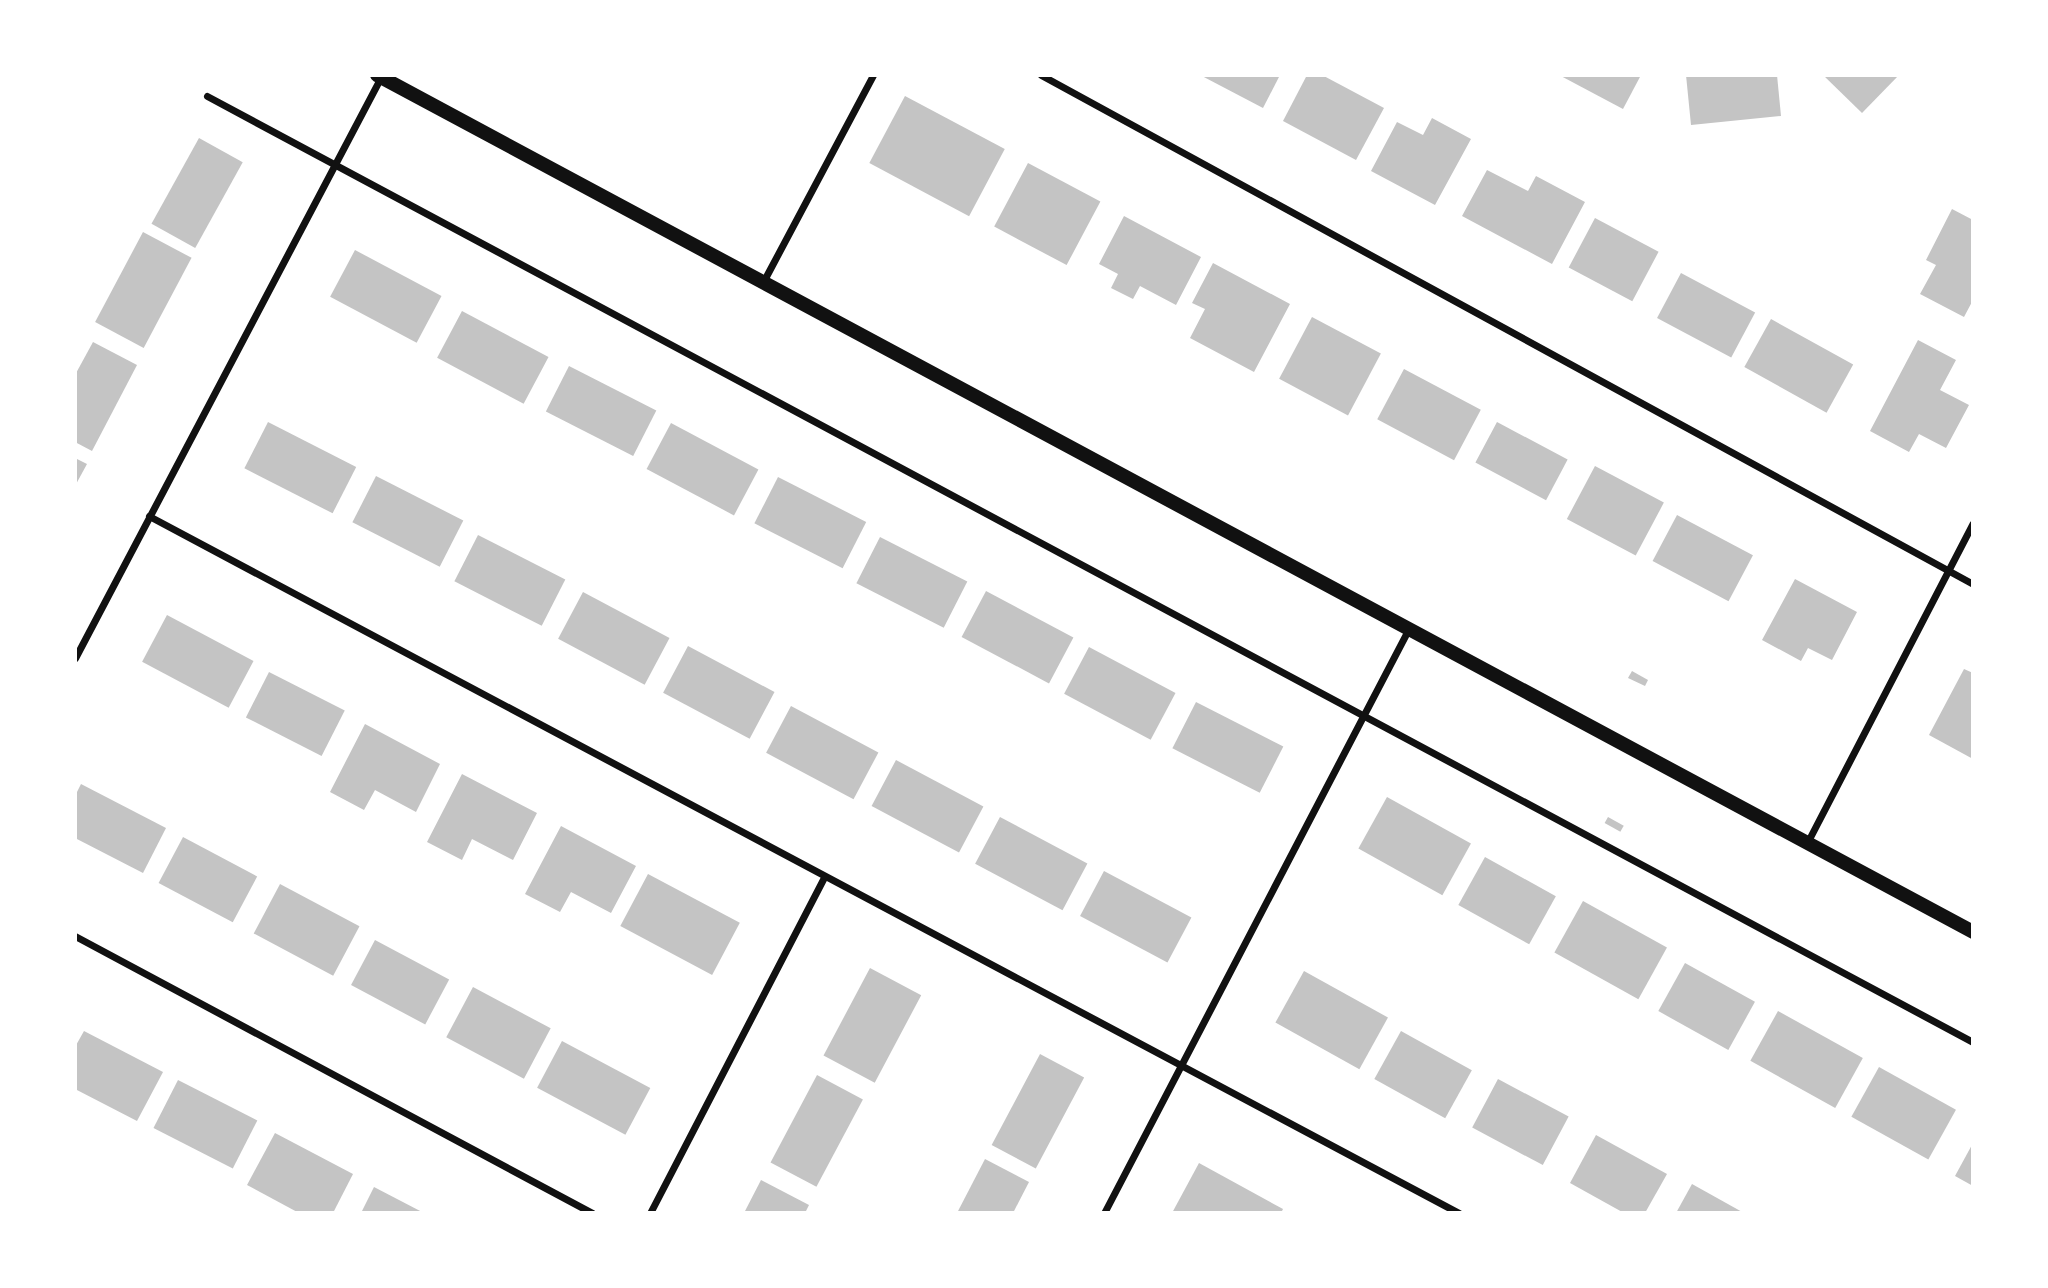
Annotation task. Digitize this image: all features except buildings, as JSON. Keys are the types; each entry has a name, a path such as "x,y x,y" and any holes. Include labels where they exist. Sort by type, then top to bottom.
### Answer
{"main road":[{"path":"379,76 1973,932"}],"street":[{"path":"763,282 873,75"},
{"path":"1041,75 1973,584"},
{"path":"75,658 336,163 379,76"},
{"path":"207,96 1973,1042"},
{"path":"149,516 824,877 1182,1062 1459,1213"},
{"path":"1807,843 1973,523"},
{"path":"1104,1213 1366,718 1409,628"},
{"path":"650,1213 824,877"},
{"path":"75,936 593,1213"}]}
